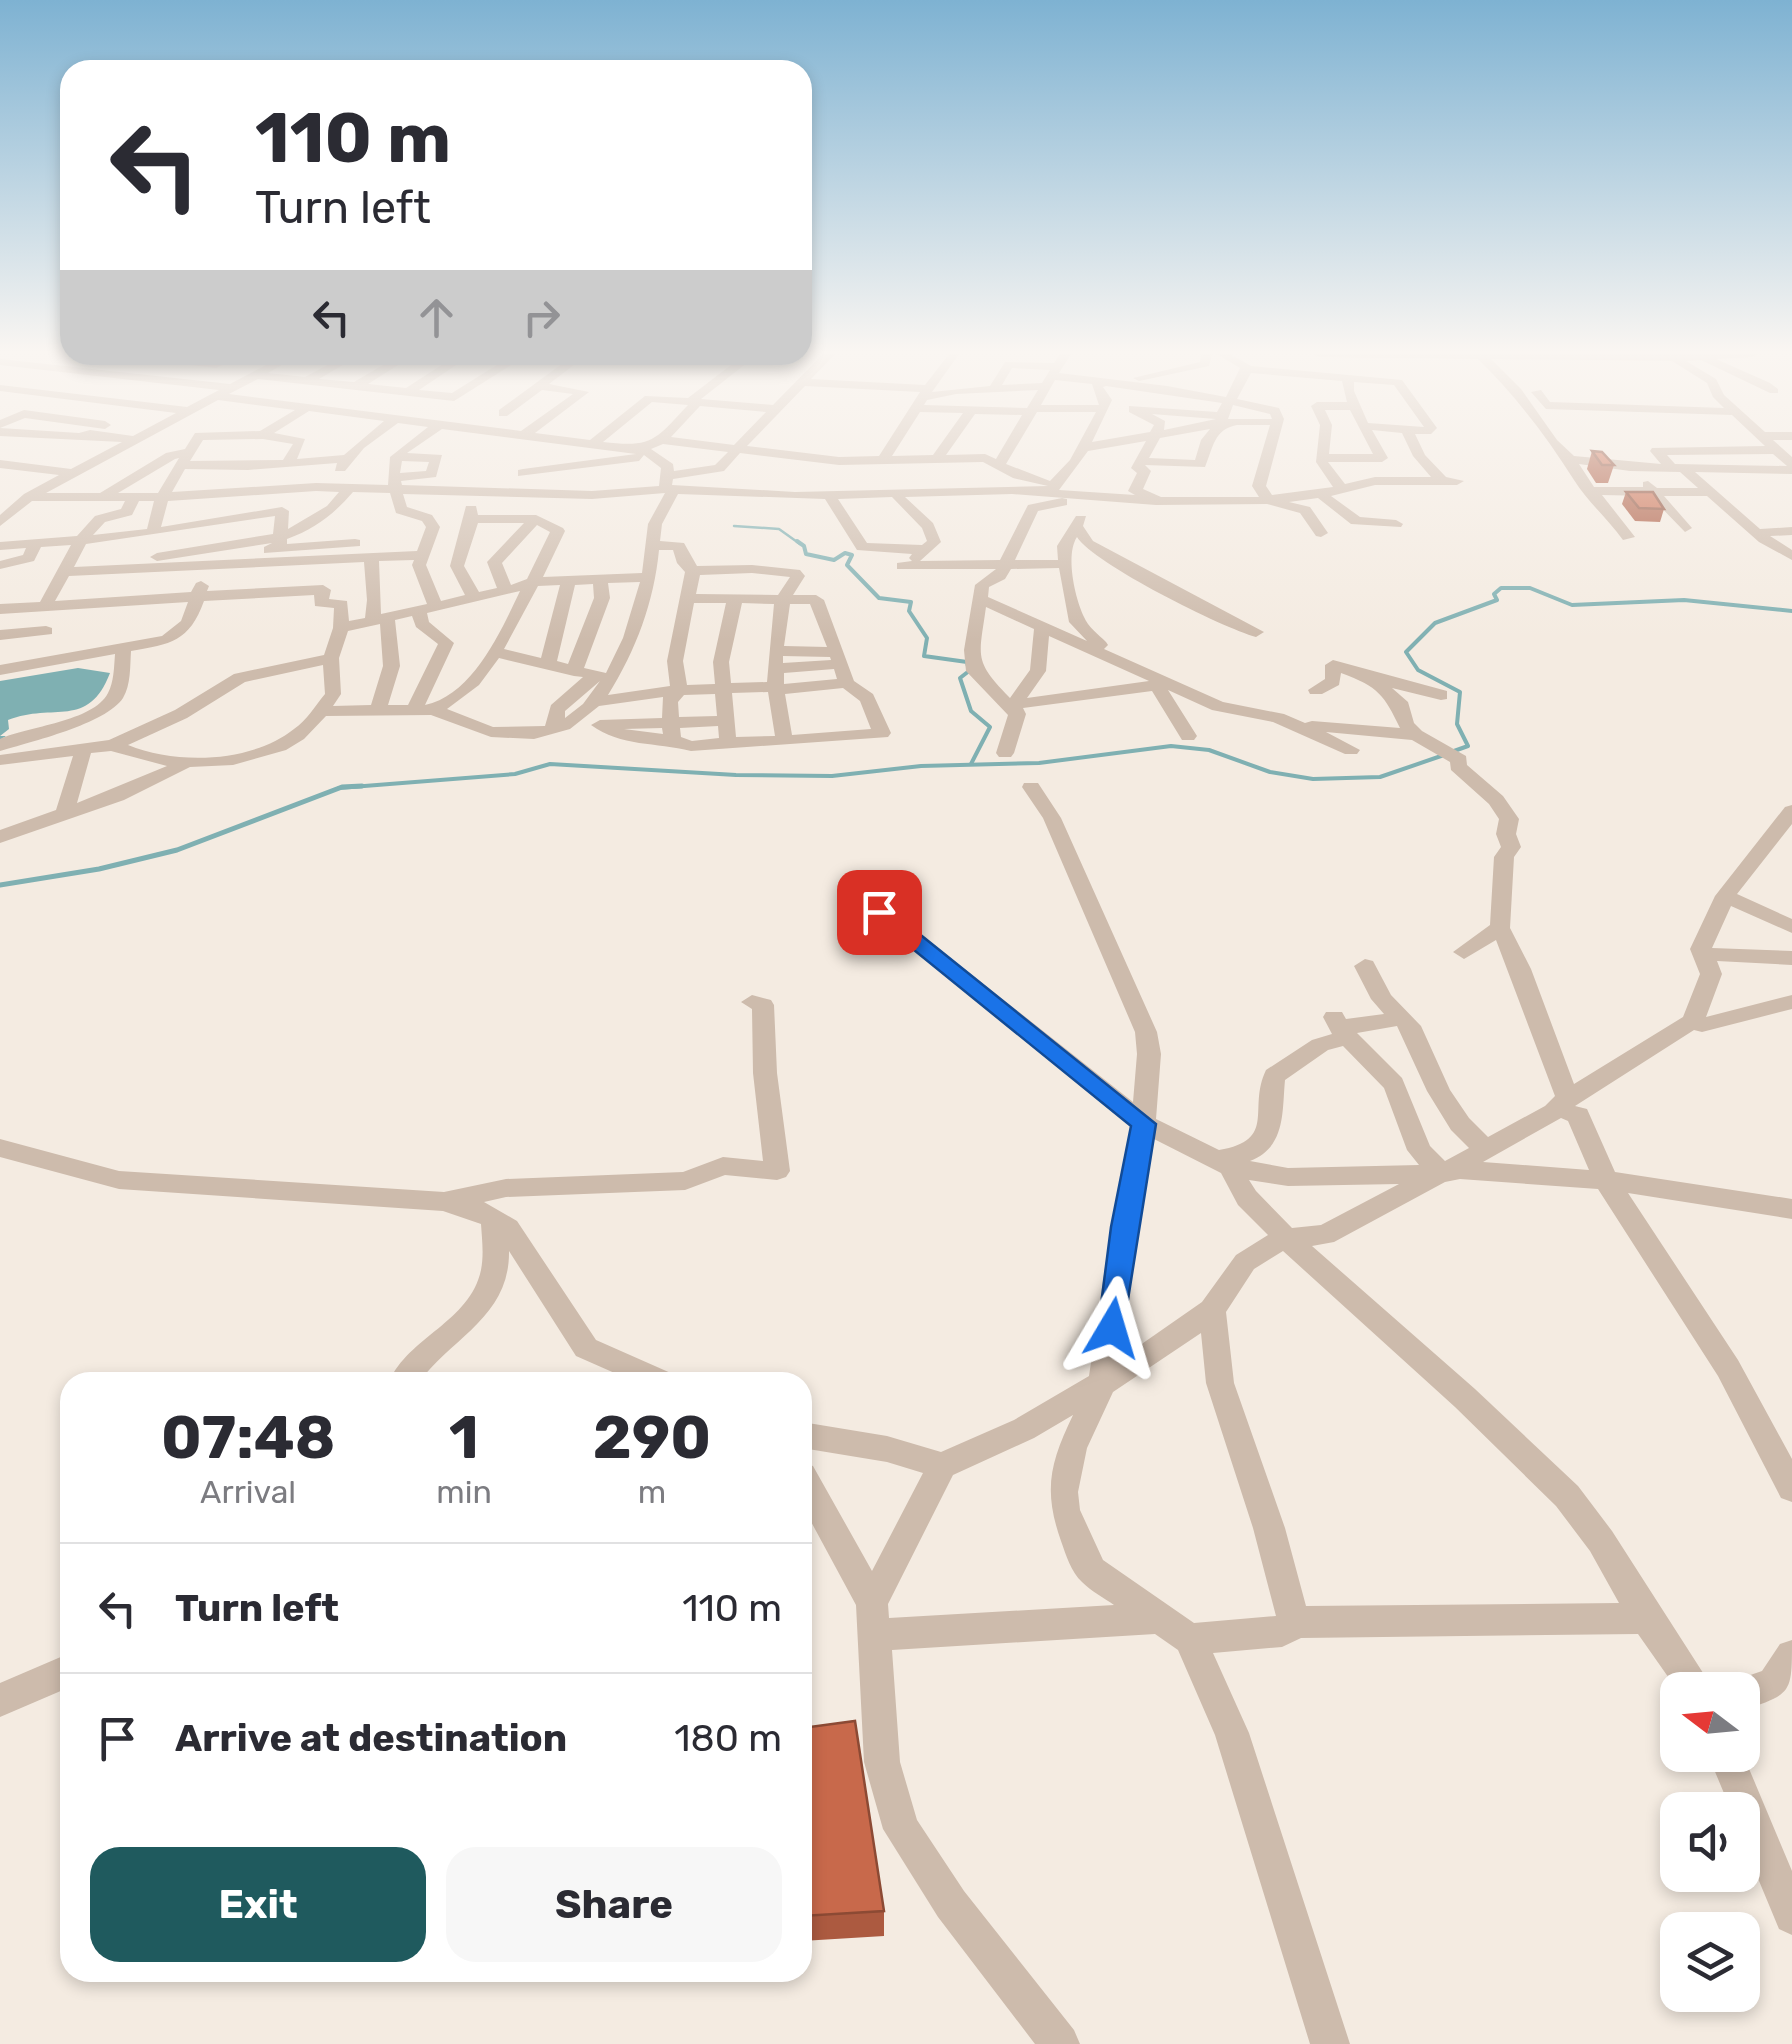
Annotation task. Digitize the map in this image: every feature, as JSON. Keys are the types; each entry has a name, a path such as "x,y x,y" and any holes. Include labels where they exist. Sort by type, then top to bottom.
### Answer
{"street":[{"path":"0,522 16,503 118,449"},
{"path":"153,532 162,496 189,449"},
{"path":"289,461 296,449"},
{"path":"278,551 317,520 343,488 344,470 339,466 357,449"},
{"path":"405,449 396,457 394,485 401,510 427,518 432,527 418,566 427,609 422,624 446,643 423,710"},
{"path":"532,494 523,473 524,465 536,449"},
{"path":"572,467 585,449"},
{"path":"555,729 557,709 601,678 631,638 649,578 656,520 669,485 668,468 652,454 634,449"},
{"path":"669,485 714,470 733,449"},
{"path":"745,449 839,461 985,458 1053,490"},
{"path":"884,459 890,449"},
{"path":"938,457 943,449"},
{"path":"1000,464 1009,449"},
{"path":"1053,490 1080,449"},
{"path":"1148,449 1137,468 1144,471 1135,491 1165,501"},
{"path":"1141,462 1199,465 1203,449"},
{"path":"1269,449 1258,482 1268,500 1304,510 1321,533"},
{"path":"1325,449 1322,462 1346,489 1366,500"},
{"path":"1324,458 1382,458 1377,449"},
{"path":"1416,449 1441,480"},
{"path":"1560,449 1628,537"},
{"path":"1792,467 1774,450 1656,451 1712,492 1757,533 1792,556"},
{"path":"523,473 652,454"},
{"path":"102,498 172,456 248,466 345,459"},
{"path":"394,485 431,474 437,458 396,457"},
{"path":"1354,458 1375,480"},
{"path":"1570,459 1677,468 1792,467"},
{"path":"0,464 72,474"},
{"path":"224,522 232,492 248,466"},
{"path":"1630,466 1685,528"},
{"path":"0,499 16,503 78,497 394,485 487,493 592,495 669,485 829,495 1053,490 1089,497 1165,501 1268,500 1321,494 1375,480 1457,480"},
{"path":"895,492 902,504 919,514 934,536 926,550 902,566 1066,564"},
{"path":"1590,492 1712,492"},
{"path":"474,597 457,566 472,519 470,511 487,493"},
{"path":"1321,494 1356,521 1396,524 1381,512"},
{"path":"829,495 862,547 926,550"},
{"path":"45,606 67,576 81,541 103,517 127,512 134,497"},
{"path":"1089,497 1078,529 1064,546 1066,564 1077,622 1113,658"},
{"path":"1005,752 1018,714 1015,706 982,683 974,671 972,650 984,582 1000,576 1033,508 1089,497"},
{"path":"1667,506 1729,508"},
{"path":"0,546 116,538 284,512 278,551 268,573 113,564 67,576"},
{"path":"320,712 423,710 458,698 496,652 558,531 536,519 472,519"},
{"path":"506,589 494,562 536,519"},
{"path":"1078,529 1088,544 1112,559 1237,626 1256,632"},
{"path":"1757,533 1792,530"},
{"path":"113,564 116,538"},
{"path":"0,565 29,558 36,543"},
{"path":"0,610 45,606 278,551 355,543"},
{"path":"653,545 679,546 684,563 693,571 796,572 796,582 782,600 777,674 783,734"},
{"path":"278,551 372,559 422,555"},
{"path":"372,559 379,619 394,648 392,676 377,711"},
{"path":"672,732 669,701 698,666 740,599 749,569"},
{"path":"67,576 205,570"},
{"path":"0,670 173,638 194,613 205,570"},
{"path":"67,576 205,570 320,590 324,592 320,603 342,604 341,628 331,658 333,694 301,733 274,747 184,763 150,760 113,745"},
{"path":"693,571 689,598 698,666 722,690 726,730"},
{"path":"341,628 530,584 649,578"},
{"path":"574,671 602,598 600,579"},
{"path":"548,664 568,580"},
{"path":"689,598 816,600 840,658 846,684"},
{"path":"983,600 1218,706 1293,724 1416,736 1460,760 1457,766 1496,800 1508,819 1506,834 1512,847 1504,857 1500,928 1526,975 1563,1104 1578,1116 1606,1180 1728,1368 1792,1488"},
{"path":"1015,706 1022,689 1038,671 1042,626"},
{"path":"0,634 46,631"},
{"path":"0,746 16,736 69,725 110,703 117,694 123,650"},
{"path":"496,652 601,678"},
{"path":"0,760 113,745 181,714 240,678 331,658"},
{"path":"598,701 679,690 722,690 840,658"},
{"path":"1316,690 1334,681 1333,665 1402,706 1406,724 1416,736"},
{"path":"581,719 628,738 672,732 690,746 726,730 882,733 866,698 846,684 777,674"},
{"path":"423,710 496,734 555,729 581,719 598,701 601,678"},
{"path":"1015,706 1163,684"},
{"path":"1163,684 1188,736"},
{"path":"1365,685 1441,695"},
{"path":"1293,724 1351,750"},
{"path":"66,812 83,751"},
{"path":"0,837 145,784 184,763"},
{"path":"1031,787 1052,818 1146,1032 1148,1094 1124,1227 1109,1356 1072,1448 1063,1492 1066,1510 1081,1554 1092,1572 1190,1639 1232,1733 1330,2044"},
{"path":"873,1619 942,1466 1024,1429 1100,1386 1212,1310 1244,1262 1286,1238 1325,1235 1486,1150 1694,1022 1712,974 1701,949 1725,896 1789,820"},
{"path":"850,888 1144,1124 1223,1163 1288,1177 1519,1172 1606,1180 1792,1209"},
{"path":"1725,896 1792,926"},
{"path":"1464,952 1500,928"},
{"path":"1703,954 1792,958"},
{"path":"1364,966 1382,999 1410,1026 1439,1091 1460,1124 1486,1150"},
{"path":"443,1201 506,1188 686,1181 723,1166 777,1171 764,1072 765,1018 763,1005 752,1002"},
{"path":"1694,1022 1702,1025 1792,1002"},
{"path":"1223,1163 1246,1157 1262,1144 1272,1119 1274,1076 1340,1027 1402,1018"},
{"path":"1340,1027 1394,1084 1419,1150 1443,1172"},
{"path":"0,1148 119,1180 443,1201 494,1217 508,1228 586,1348 640,1372"},
{"path":"1223,1163 1247,1198 1286,1238 1466,1398 1566,1496 1601,1541 1646,1618 1684,1672"},
{"path":"409,1372 469,1320 488,1294 496,1269 494,1217"},
{"path":"1212,1310 1220,1383 1269,1528 1293,1608 1292,1622"},
{"path":"812,1437 887,1448 942,1466"},
{"path":"812,1496 873,1619 882,1762 901,1829 951,1904 1060,2044"},
{"path":"873,1619 1157,1618"},
{"path":"1190,1639 1282,1631 1292,1622 1646,1618"},
{"path":"1760,1688 1773,1684 1789,1670"},
{"path":"0,1700 60,1674"},
{"path":"1733,1772 1792,1916"}],"water":[{"path":"78,668 110,673 91,702 68,711 8,720 9,729 0,736 0,681"}],"building":[{"path":"1592,451 1602,452 1614,465 1602,465"},
{"path":"1626,492 1653,492 1664,509 1639,508"},
{"path":"855,1721 884,1911 812,1915 812,1727"}],"waterway":[{"path":"734,526 779,529 800,544"},
{"path":"797,541 806,554 834,560 845,553 852,555 847,565 879,598 911,602 909,611 927,638 924,656 967,662 969,671 960,678 971,711 990,727 971,764"},
{"path":"1454,751 1468,746 1457,724 1460,692 1418,670 1406,652 1435,623 1497,600 1494,594 1501,588 1530,588 1572,605 1684,600 1792,611"},
{"path":"339,788 515,774 550,764 736,775 832,776 921,766 1039,763 1171,746 1209,750 1270,772 1313,779 1380,777 1444,755"},
{"path":"339,788 362,786"},
{"path":"0,885 99,869 177,850 339,788"}],"route":[{"path":"879,912 1144,1124 1124,1227 1112,1328"}]}
